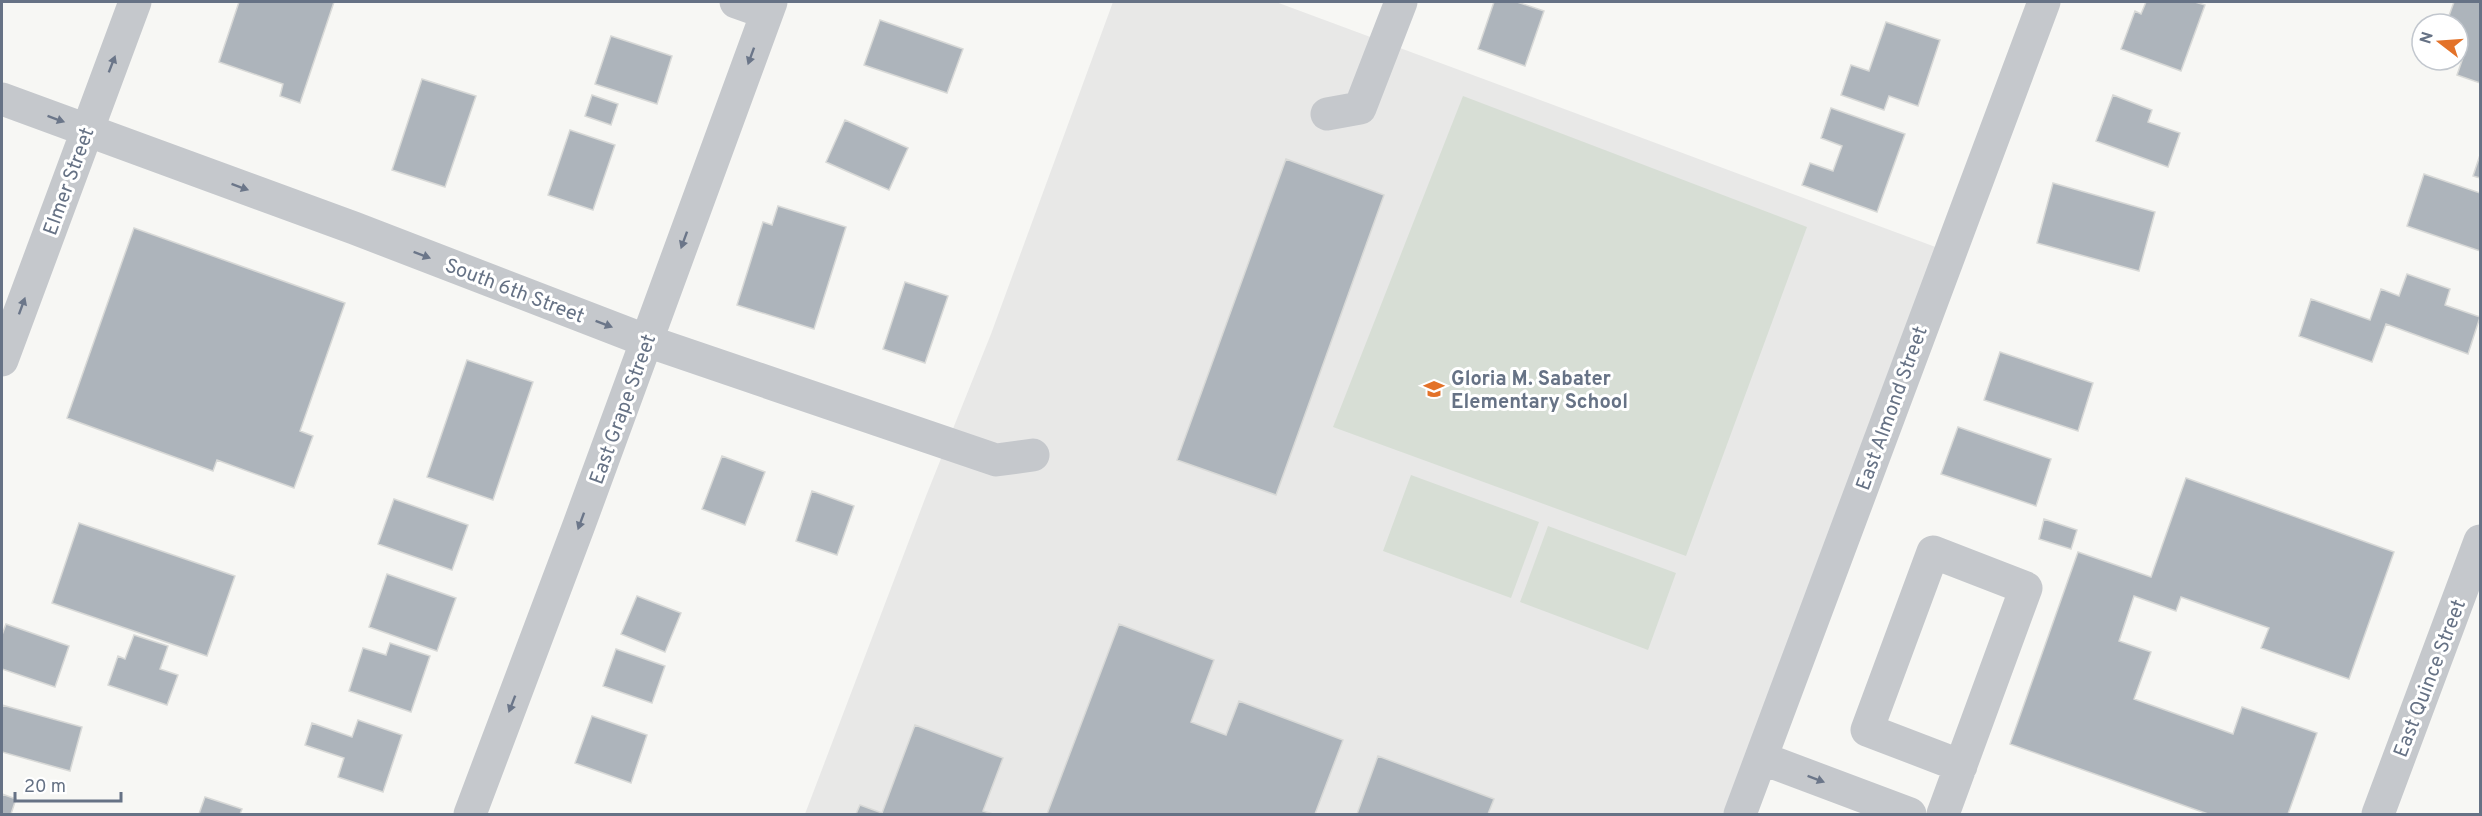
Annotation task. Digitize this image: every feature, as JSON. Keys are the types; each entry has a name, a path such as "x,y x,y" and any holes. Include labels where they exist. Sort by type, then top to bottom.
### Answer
{"street":[{"name":"Elmer Street","path":"2,360 135,2"},
{"path":"736,2 769,7"},
{"path":"1327,114 1360,108 1401,2"},
{"name":"East Almond Street","path":"1740,814 2044,2"},
{"name":"East Grape Street","path":"470,814 769,7"},
{"name":"South 6th Street","path":"2,99 354,228 647,341 996,460 1033,455"},
{"name":"East Quince Street","path":"2378,814 2481,542"},
{"path":"1943,814 1961,766 2026,588 1933,552 1867,730 1961,766"},
{"path":"1761,758 1910,814"}],"shaded area":[{"name":"Gloria M. Sabater Elementary School","path":"1113,2 1276,2 1949,252 1740,814 805,814 926,496 991,334"},
{"path":"1463,96 1807,227 1686,556 1333,427"},
{"path":"1411,475 1539,522 1511,598 1383,551"},
{"path":"1548,526 1676,573 1648,650 1520,602"}],"building":[{"path":"239,2 334,2 300,103 280,96 283,84 219,62"},
{"path":"1494,2 1517,2 1544,11 1525,66 1478,49"},
{"path":"2146,2 2195,2 2205,5 2181,71 2121,49 2135,11 2141,14"},
{"path":"2454,2 2480,2 2480,83 2457,75 2458,72 2470,72 2470,12 2450,12"},
{"path":"880,20 963,49 947,93 864,65"},
{"path":"1886,22 1940,40 1918,106 1889,96 1884,110 1841,95 1851,65 1869,71"},
{"path":"611,36 672,56 657,104 595,84"},
{"path":"422,79 476,96 445,187 392,170"},
{"path":"592,95 618,104 611,125 585,116"},
{"path":"2113,95 2152,110 2148,122 2180,133 2168,167 2096,141"},
{"path":"1831,108 1905,134 1877,212 1802,185 1810,163 1833,171 1842,146 1821,138"},
{"path":"845,120 908,148 889,190 826,162"},
{"path":"570,130 615,145 593,210 548,195"},
{"path":"2480,155 2480,178 2473,176"},
{"path":"1286,159 1384,195 1276,495 1177,460"},
{"path":"2424,174 2480,193 2480,251 2407,226"},
{"path":"2053,183 2155,212 2139,271 2037,243"},
{"path":"778,206 846,227 814,329 737,305 763,222 772,225"},
{"path":"134,228 345,303 300,431 313,436 294,488 217,460 213,471 67,418"},
{"path":"2407,274 2450,289 2445,305 2480,317 2468,354 2386,324 2372,362 2299,336 2311,299 2370,320 2381,289 2399,296"},
{"path":"905,282 948,296 925,363 883,349"},
{"path":"2000,352 2093,383 2078,431 1984,400"},
{"path":"467,360 533,382 493,500 427,477"},
{"path":"1958,427 2051,459 2036,506 1941,474"},
{"path":"722,456 765,472 745,525 702,509"},
{"path":"2186,478 2394,552 2349,679 2261,648 2269,628 2181,597 2176,611 2134,596 2119,641 2151,652 2134,699 2233,734 2242,707 2317,733 2288,814 2208,814 2010,744 2078,552 2151,577"},
{"path":"812,491 854,506 837,555 796,541"},
{"path":"394,499 468,525 452,570 378,544"},
{"path":"2044,519 2077,530 2071,549 2039,539"},
{"path":"79,523 235,576 207,656 52,603"},
{"path":"387,574 456,598 437,651 369,627"},
{"path":"637,596 681,613 665,652 621,634"},
{"path":"6,624 69,646 55,687 2,669 2,635"},
{"path":"1119,624 1214,660 1191,722 1226,735 1239,701 1343,740 1315,814 1047,814"},
{"path":"134,635 168,646 160,669 178,675 167,705 108,685 118,656 125,659"},
{"path":"390,643 430,656 411,712 349,691 363,648 386,655"},
{"path":"616,649 665,666 652,703 603,686"},
{"path":"2,705 82,727 70,771 2,752"},
{"path":"592,716 647,735 631,783 575,763"},
{"path":"358,720 402,735 383,792 338,777 344,758 305,745 312,723 352,737"},
{"path":"915,725 1003,758 983,811 993,814 856,814 860,805 882,813"},
{"path":"1378,756 1494,799 1488,814 1357,814"},
{"path":"2,794 16,799 11,814 2,814"},
{"path":"205,797 242,809 240,814 199,814"}],"place":[{"name":"Gloria M. Sabater Elementary School","path":"1434,389"}]}
